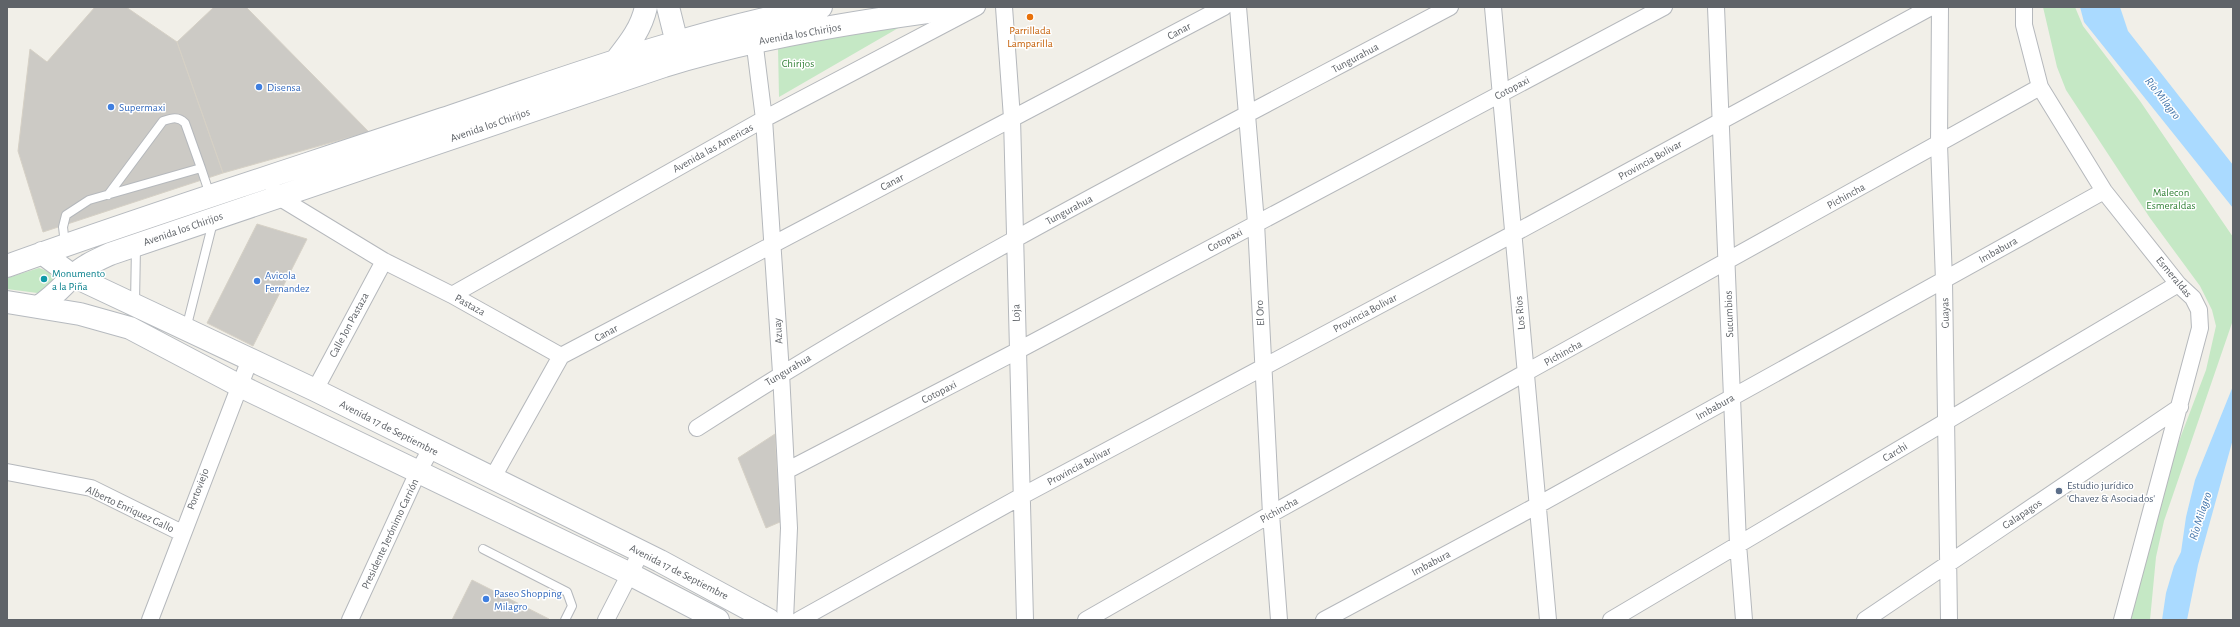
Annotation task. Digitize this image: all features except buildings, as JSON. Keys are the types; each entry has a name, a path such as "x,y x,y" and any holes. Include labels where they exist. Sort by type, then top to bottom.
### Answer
{"main road":[{"path":"614,63 633,39 643,21 646,7"},
{"path":"650,7 671,54"},
{"path":"668,7 671,54"},
{"name":"Avenida los Chirijos","path":"38,307 55,296 73,276 96,260 761,22 821,7"},
{"name":"Avenida los Chirijos","path":"761,22 965,7"},
{"name":"Avenida los Chirijos","path":"42,253 210,195 614,63 671,54"},
{"path":"7,266 42,253"},
{"name":"Avenida 17 de Septiembre","path":"42,253 73,276 315,390 492,480 641,552 769,620"},
{"path":"7,302 104,319 130,328 238,385 630,574 718,620"}],"street":[{"name":"Avenida las Americas","path":"452,295 764,119 977,7"},
{"name":"Loja","path":"1004,7 1012,118 1020,497 1025,620"},
{"name":"Canar","path":"560,356 1224,7"},
{"name":"El Oro","path":"1238,7 1256,223 1271,514 1279,620"},
{"name":"Tungurahua","path":"697,428 781,373 1015,239 1450,7"},
{"name":"Los Rios","path":"1493,7 1548,620"},
{"name":"Cotopaxi","path":"786,471 1017,351 1664,7"},
{"name":"Sucumbios","path":"1716,7 1738,544 1744,620"},
{"name":"Provincia Bolivar","path":"799,620 1020,497 1513,234 1931,7"},
{"name":"Guayas","path":"1940,7 1939,144 1944,281 1949,620"},
{"name":"Esmeraldas","path":"2024,7 2024,25 2040,87 2104,191 2178,284 2193,298 2199,310 2200,328 2122,620"},
{"name":"Azuay","path":"761,22 764,119 781,373 789,528 785,620"},
{"name":"Pichincha","path":"1086,620 1271,514 1526,374 2040,87"},
{"path":"268,176 277,196"},
{"name":"Imbabura","path":"1324,620 1538,505 2104,191"},
{"name":"Pastaza","path":"277,196 384,260 452,295 560,356"},
{"name":"Calle Jon Pastaza","path":"315,390 384,260"},
{"name":"Carchi","path":"1611,620 2178,284"},
{"path":"492,480 560,356"},
{"name":"Portoviejo","path":"150,620 238,385 250,359"},
{"name":"Galapagos","path":"1865,620 2180,407"},
{"name":"Presidente Jerónimo Carrión","path":"350,620 418,472 431,449"},
{"name":"Alberto Enriquez Gallo","path":"7,472 91,488 182,533"},
{"path":"606,620 641,552"}],"lane":[{"path":"108,194 163,121 173,117 180,118 185,123 210,195"},
{"path":"65,244 62,232 66,215 89,200 201,168"},
{"path":"185,330 214,218"},
{"path":"135,304 136,245"},
{"path":"483,549 567,592 572,606 565,620"}],"green space":[{"name":"Malecon Esmeraldas","path":"2043,7 2075,7 2083,26 2140,101 2233,237 2233,320 2164,521 2156,557 2150,620 2128,620 2176,449 2206,370 2216,326 2212,310 2200,286 2150,218 2066,90 2057,67"},
{"name":"Chirijos","path":"900,27 779,97 778,47"},
{"path":"39,268 50,274 54,285 45,294 7,289 7,278"}],"water":[{"name":"Río Milagro","path":"2080,7 2120,7 2128,31 2233,165 2233,208 2084,22"},
{"name":"Río Milagro","path":"2233,386 2233,439 2198,565 2187,620 2162,620 2166,593 2174,566 2181,552 2186,517 2195,480"}],"place":[{"name":"Parrillada Lamparilla","path":"1030,17"},
{"name":"Disensa","path":"259,87"},
{"name":"Supermaxi","path":"111,107"},
{"name":"Monumento a la Piña","path":"44,279"},
{"name":"Avicola Fernandez","path":"257,281"},
{"name":"Estudio jurídico 'Chavez & Asociados'","path":"2059,491"},
{"name":"Paseo Shopping Milagro","path":"486,599"}]}
